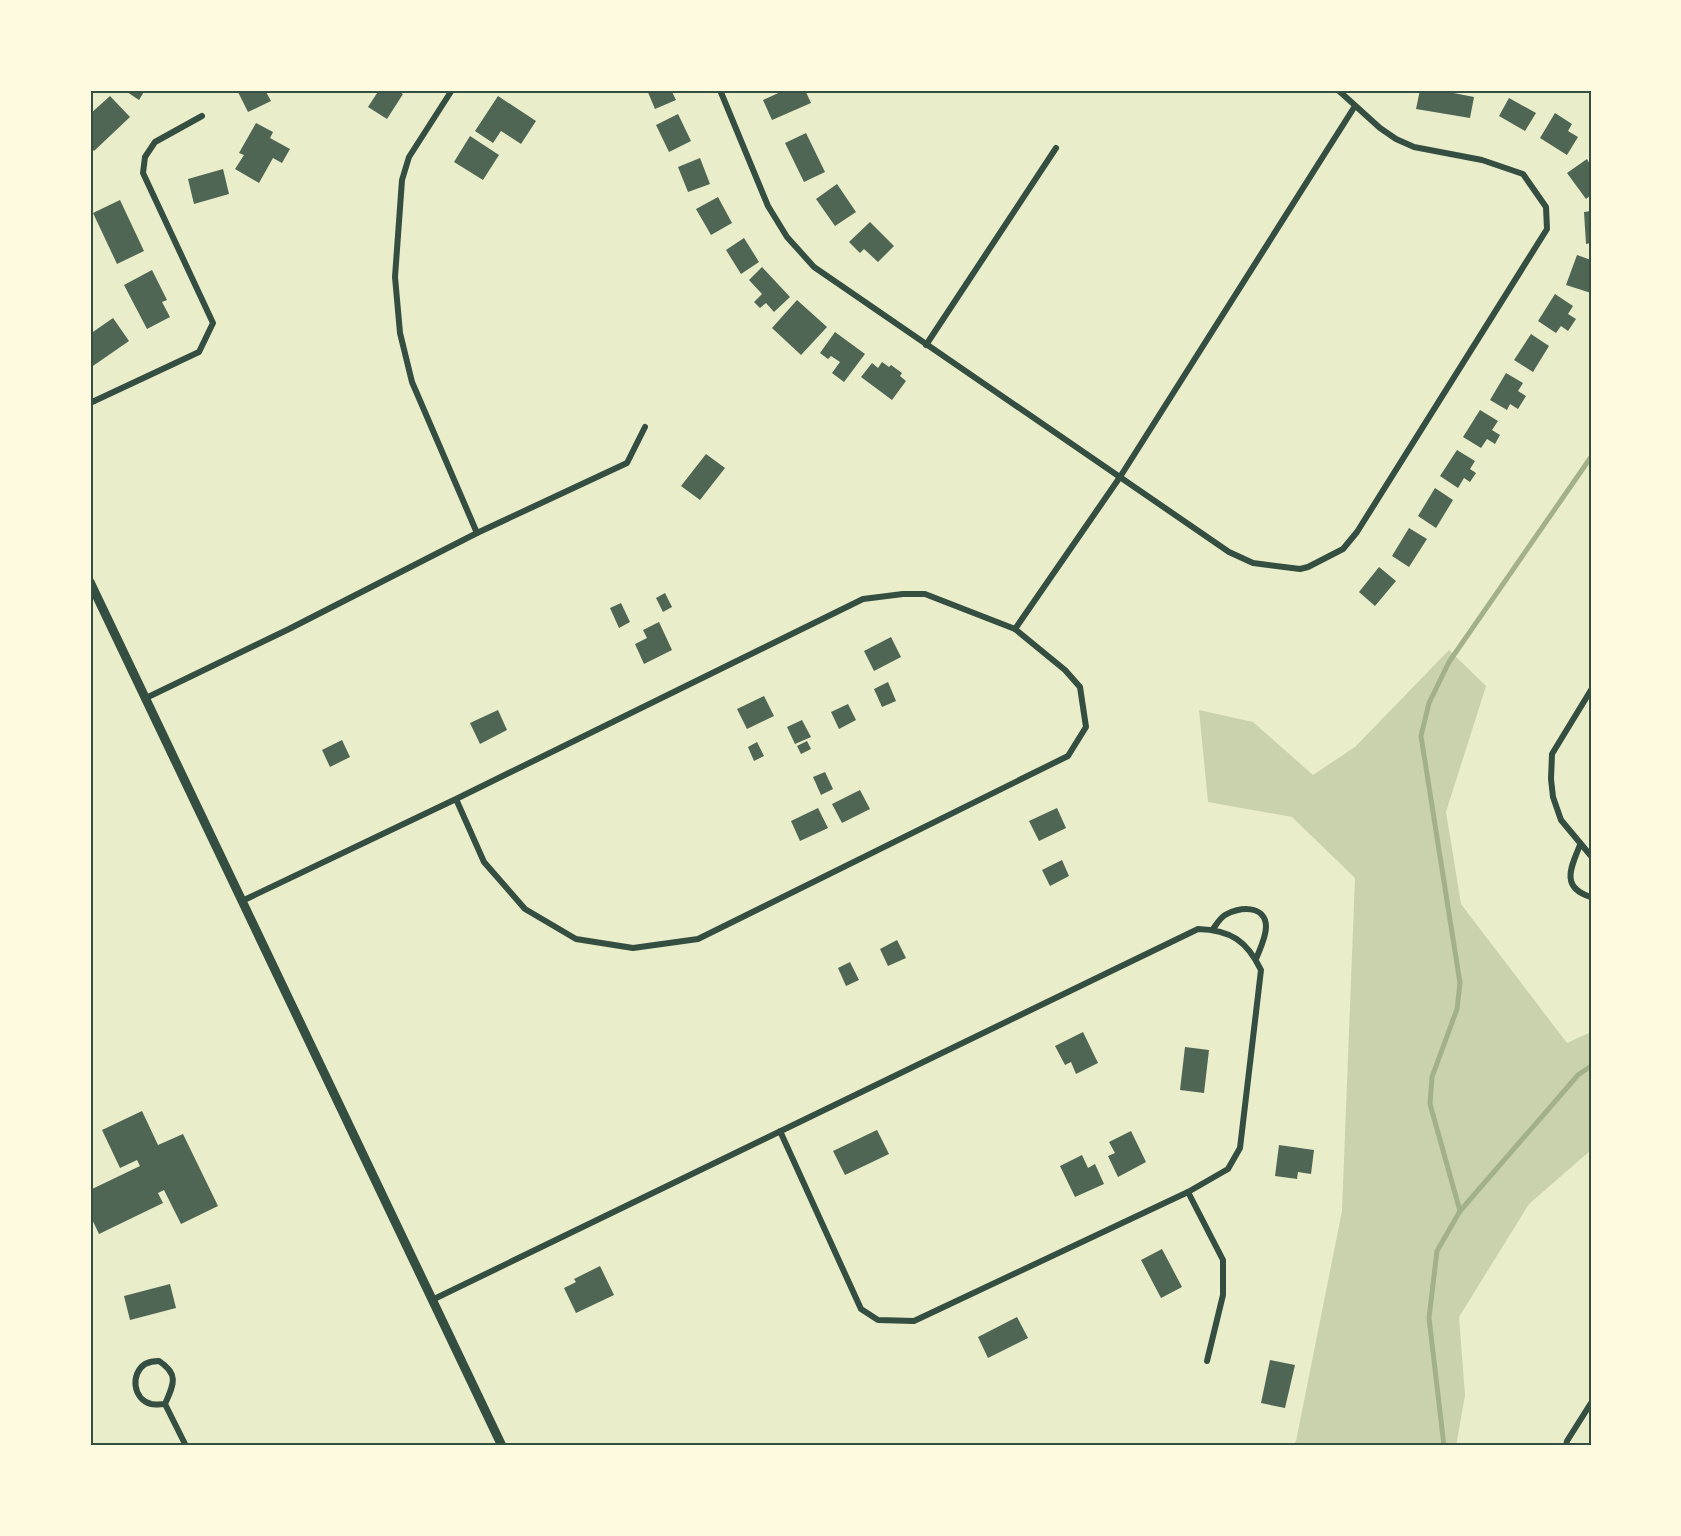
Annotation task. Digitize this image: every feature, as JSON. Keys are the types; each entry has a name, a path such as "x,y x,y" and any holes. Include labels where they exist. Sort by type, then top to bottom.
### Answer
{"street":[{"path":"452,90 409,157 402,180 395,277 400,333 412,382 477,533"},
{"path":"720,90 768,206 787,237 814,267 1229,552 1253,563 1300,569 1342,549 1357,532 1547,229 1546,207 1523,174 1482,160 1414,147 1396,139 1338,90"},
{"path":"1015,629 1120,477 1355,106"},
{"path":"90,404 199,352 213,324 142,173 145,156 155,142 202,116"},
{"path":"926,345 1056,148"},
{"path":"146,698 279,634 477,533 627,463 645,428"},
{"path":"90,582 502,1446"},
{"path":"242,901 456,799 863,599 925,594 1015,629 1065,670 1080,687 1086,727 1068,756 698,939 633,948 576,939 525,909 484,862 456,799"},
{"path":"1591,690 1552,754 1551,779 1553,797 1561,820 1591,856"},
{"path":"1580,844 1570,877 1572,887 1591,897"},
{"path":"1213,929 1224,915 1241,908 1251,908 1263,916 1266,926 1256,959"},
{"path":"432,1300 780,1131 1198,929 1213,929 1238,938 1256,959 1261,970 1240,1148 1228,1169 1188,1192 914,1322 878,1320 861,1310 780,1131"},
{"path":"1188,1192 1223,1260 1223,1295 1207,1360"},
{"path":"159,1360 168,1367 174,1377 172,1390 165,1404 152,1405 143,1400 137,1390 135,1380 139,1370 147,1363 159,1360"},
{"path":"1566,1446 1591,1403"},
{"path":"165,1404 186,1446"}],"green space":[{"path":"1449,650 1486,686 1446,812 1461,904 1567,1043 1591,1032 1591,1150 1529,1204 1459,1317 1465,1395 1456,1446 1293,1446 1296,1441 1342,1211 1355,878 1292,817 1208,802 1199,710 1253,722 1313,775 1355,747"}],"building":[{"path":"124,90 145,90 139,100"},
{"path":"237,90 265,90 271,101 248,112"},
{"path":"379,90 396,90 403,94 387,119 368,107"},
{"path":"647,90 671,90 676,100 655,109"},
{"path":"785,90 805,90 811,103 772,120 763,100"},
{"path":"1420,90 1438,90 1474,97 1470,118 1416,109"},
{"path":"110,96 130,117 94,151 90,146 90,114"},
{"path":"498,96 536,121 521,144 501,131 493,143 475,131"},
{"path":"1509,98 1536,113 1525,131 1499,116"},
{"path":"1555,113 1572,124 1568,131 1578,137 1567,155 1540,138"},
{"path":"678,114 691,141 669,152 656,125"},
{"path":"256,123 273,132 270,138 290,149 282,163 273,158 259,183 235,169 244,155 239,153"},
{"path":"806,133 825,172 804,182 785,143"},
{"path":"470,136 499,155 483,180 454,162"},
{"path":"700,158 710,184 688,192 678,167"},
{"path":"1587,159 1591,166 1591,195 1586,199 1567,173"},
{"path":"223,169 229,194 194,204 188,179"},
{"path":"837,184 856,212 835,226 816,199"},
{"path":"718,197 732,223 711,235 696,209"},
{"path":"120,200 144,251 117,264 93,213"},
{"path":"1591,211 1591,243 1586,244 1584,212"},
{"path":"870,222 894,246 878,262 864,249 860,253 849,242"},
{"path":"744,238 759,262 741,274 726,250"},
{"path":"1577,255 1591,260 1591,293 1566,285"},
{"path":"762,267 790,297 774,312 766,303 760,308 754,302 762,294 749,280"},
{"path":"152,270 167,300 162,302 170,317 147,329 124,285"},
{"path":"1555,294 1573,306 1568,314 1576,319 1568,331 1561,326 1556,333 1538,321"},
{"path":"797,300 827,327 801,355 772,328"},
{"path":"113,318 129,341 90,368 90,334"},
{"path":"835,332 865,354 844,382 832,373 840,362 831,356 828,359 820,353"},
{"path":"1531,334 1549,346 1533,372 1514,360"},
{"path":"882,362 902,373 900,376 906,381 892,400 861,377 872,363 878,368"},
{"path":"1506,373 1523,383 1518,391 1526,396 1518,409 1510,404 1507,410 1490,400"},
{"path":"1480,410 1498,421 1492,430 1500,435 1495,444 1487,439 1481,448 1463,437"},
{"path":"1457,450 1475,461 1470,469 1476,473 1470,482 1464,478 1458,488 1440,476"},
{"path":"706,454 725,468 700,500 681,486"},
{"path":"1435,488 1453,500 1436,528 1418,516"},
{"path":"1409,528 1427,539 1409,567 1392,556"},
{"path":"1379,567 1396,581 1375,606 1359,592"},
{"path":"665,593 672,607 663,612 656,598"},
{"path":"621,603 630,622 619,628 610,608"},
{"path":"659,622 672,650 644,664 635,644 647,638 643,630"},
{"path":"891,637 901,657 874,671 864,651"},
{"path":"888,682 896,701 882,707 874,689"},
{"path":"764,696 774,716 747,729 737,709"},
{"path":"848,704 856,720 839,729 831,712"},
{"path":"498,710 507,730 480,744 470,723"},
{"path":"802,720 811,737 795,744 787,727"},
{"path":"342,740 350,757 330,767 322,750"},
{"path":"807,741 811,749 801,754 797,746"},
{"path":"757,742 764,756 754,761 748,747"},
{"path":"825,772 833,789 821,795 813,777"},
{"path":"860,790 870,809 842,823 832,804"},
{"path":"818,808 828,828 800,841 791,821"},
{"path":"1057,808 1066,828 1039,841 1029,821"},
{"path":"1062,860 1069,876 1050,886 1042,870"},
{"path":"897,940 906,958 888,966 880,949"},
{"path":"850,962 859,980 846,986 838,968"},
{"path":"1083,1032 1098,1063 1076,1074 1071,1062 1065,1065 1055,1046"},
{"path":"1185,1047 1209,1050 1204,1093 1180,1090"},
{"path":"142,1111 158,1145 183,1134 218,1206 181,1224 164,1190 158,1193 163,1203 99,1234 90,1215 90,1190 140,1166 137,1160 120,1168 102,1130"},
{"path":"877,1130 889,1154 845,1175 833,1151"},
{"path":"1131,1131 1146,1162 1118,1177 1108,1156 1115,1153 1109,1142"},
{"path":"1279,1145 1314,1150 1311,1174 1298,1172 1297,1179 1275,1176"},
{"path":"1082,1155 1088,1168 1095,1164 1104,1184 1075,1197 1060,1166"},
{"path":"1162,1249 1182,1287 1161,1298 1141,1260"},
{"path":"600,1266 614,1295 576,1313 564,1288 576,1282 574,1279"},
{"path":"170,1284 176,1308 130,1320 124,1296"},
{"path":"1017,1317 1028,1338 988,1358 978,1337"},
{"path":"1270,1360 1295,1365 1285,1408 1261,1403"}],"waterway":[{"path":"1460,1211 1430,1104 1432,1077 1457,1009 1460,983 1421,736 1429,703 1449,662 1591,457"},
{"path":"1444,1446 1429,1318 1437,1251 1460,1211 1578,1075 1591,1066"}]}
